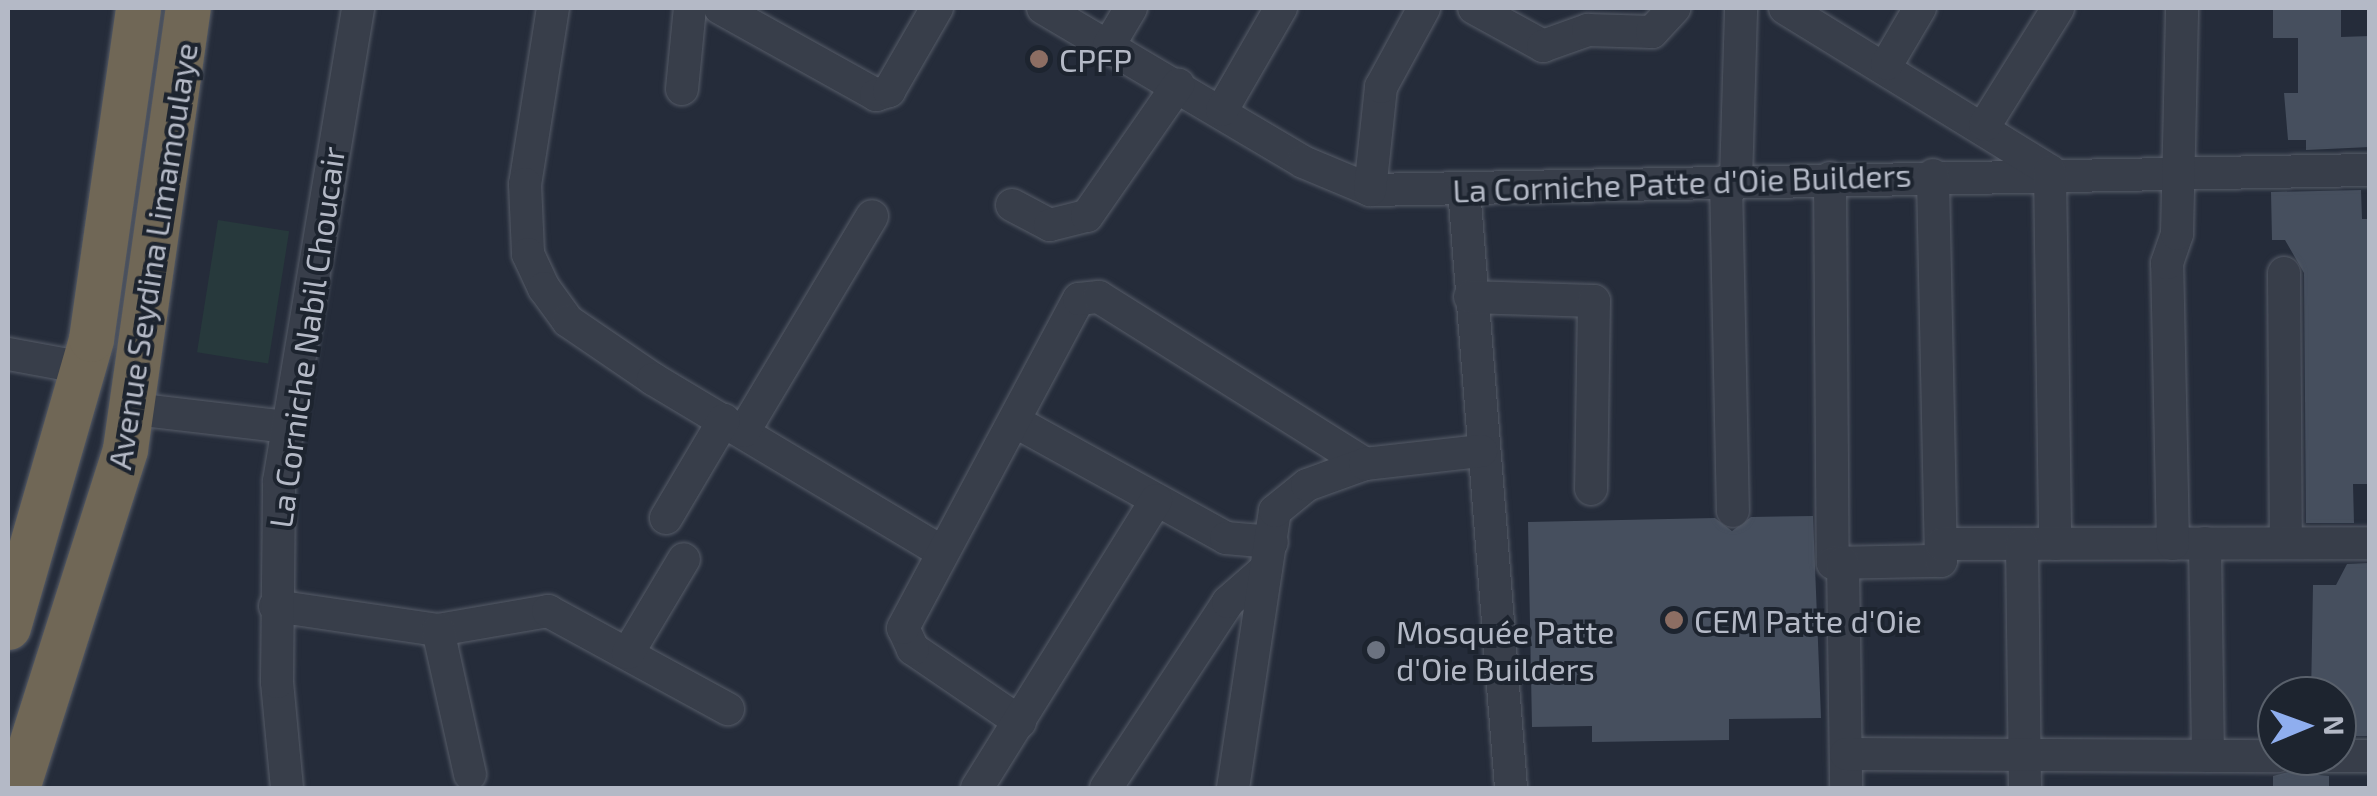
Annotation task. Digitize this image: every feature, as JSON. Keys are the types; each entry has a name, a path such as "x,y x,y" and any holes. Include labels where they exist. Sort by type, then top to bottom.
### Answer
{"highway":[{"name":"Avenue Seydina Limamoulaye","path":"8,627 84,368 138,8"},
{"name":"Avenue Seydina Limamoulaye","path":"17,788 110,513 134,409 188,8"}],"street":[{"name":"La Corniche Nabil Choucair","path":"287,788 276,606 287,427 358,8"},
{"path":"553,8 525,184 528,254 568,321 940,552"},
{"path":"682,89 690,8"},
{"path":"720,8 876,95 888,90 938,8"},
{"name":"La Corniche Patte d'Oie Builders","path":"1043,8 1222,110 1303,162 1370,190 2050,172 2370,170"},
{"path":"1109,45 1131,8"},
{"path":"1222,110 1281,8"},
{"path":"1370,190 1381,87 1424,8"},
{"path":"1474,8 1543,46 1588,30 1652,32 1674,8"},
{"path":"1733,511 1731,180 1741,8"},
{"path":"1887,64 1920,8"},
{"path":"1985,125 2058,8"},
{"path":"2182,8 2178,234 2167,262 2208,756"},
{"path":"1792,9 1985,125 2050,172 2055,544"},
{"path":"1012,205 1050,225 1087,216 1178,85"},
{"path":"1830,178 1833,563 1941,561 1933,175"},
{"path":"1464,189 1481,451 1511,788"},
{"path":"666,518 734,426 872,216"},
{"path":"2284,273 2286,543"},
{"path":"1020,722 904,640 940,552 1016,422 1079,299 1099,297 1364,464"},
{"path":"1470,298 1594,301 1590,489"},
{"path":"8,354 84,368"},
{"path":"134,409 287,427"},
{"path":"1016,422 1226,538 1269,555"},
{"path":"1233,788 1275,511 1307,485 1364,464 1481,451"},
{"path":"976,788 1156,500"},
{"path":"1941,544 2370,543"},
{"path":"2022,544 2026,788"},
{"path":"1106,788 1228,602 1269,555"},
{"path":"628,653 684,560"},
{"path":"1843,562 1846,788"},
{"path":"276,606 438,630 548,612 728,710"},
{"path":"438,630 470,774"},
{"path":"1846,754 2257,756"}],"shaded area":[{"path":"218,220 289,231 268,364 197,352"}],"building":[{"path":"2273,8 2341,8 2341,37 2370,36 2370,147 2306,150 2306,140 2288,140 2284,93 2298,93 2298,38 2273,38"},
{"path":"2361,190 2362,219 2370,219 2370,484 2353,484 2354,523 2306,523 2304,273 2285,240 2272,240 2271,192"},
{"name":"CEM Patte d'Oie","path":"1813,516 1821,718 1729,719 1729,740 1592,742 1592,726 1532,727 1528,522 1715,518 1732,531 1751,517"},
{"path":"2370,563 2370,736 2357,736 2357,676 2311,676 2313,585 2336,585 2347,564"},
{"path":"2273,776 2329,776 2329,788 2273,788"}],"place":[{"name":"CPFP","path":"1039,59"},
{"name":"CEM Patte d'Oie","path":"1674,620"},
{"name":"Mosquée Patte d'Oie Builders","path":"1376,650"}]}
